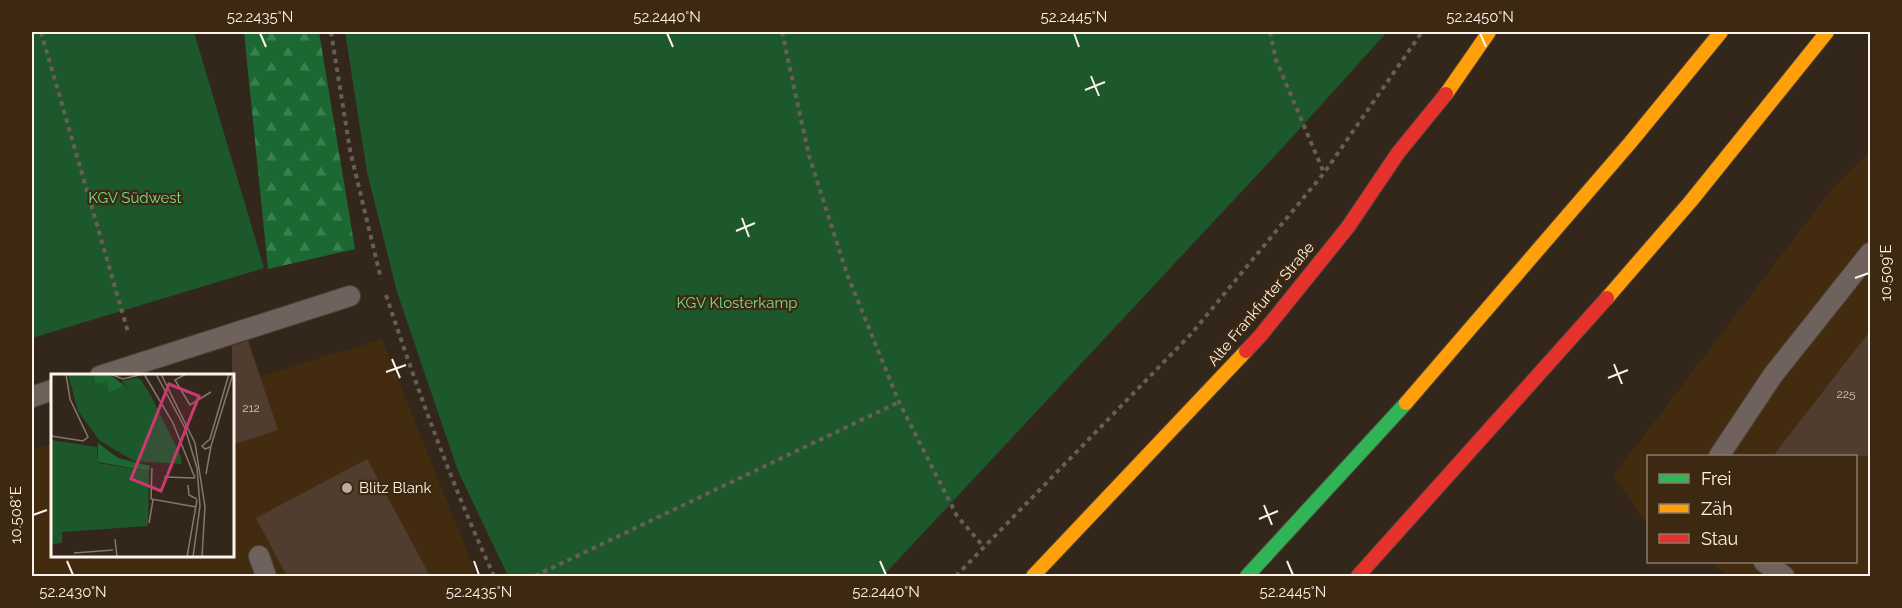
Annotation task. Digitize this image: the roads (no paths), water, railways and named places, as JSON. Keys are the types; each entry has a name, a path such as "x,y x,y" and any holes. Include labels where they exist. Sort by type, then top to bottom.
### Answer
{"main road":[{"name":"Alte Frankfurter Straße","path":"1033,576 1260,335 1348,227 1398,153 1450,88 1489,32"},
{"path":"1247,576 1438,368 1630,143 1720,32"},
{"path":"1358,576 1630,272 1691,201 1827,32"}],"lane":[{"path":"1720,455 1773,375 1870,253"},
{"path":"103,374 350,296"},
{"path":"32,397 51,390"},
{"path":"259,556 266,576"},
{"path":"1767,563 1784,576"}],"place":[{"name":"Blitz Blank","path":"347,488"}],"park label":[{"name":"KGV Südwest","path":"135,198"},
{"name":"KGV Klosterkamp","path":"737,303"}]}
